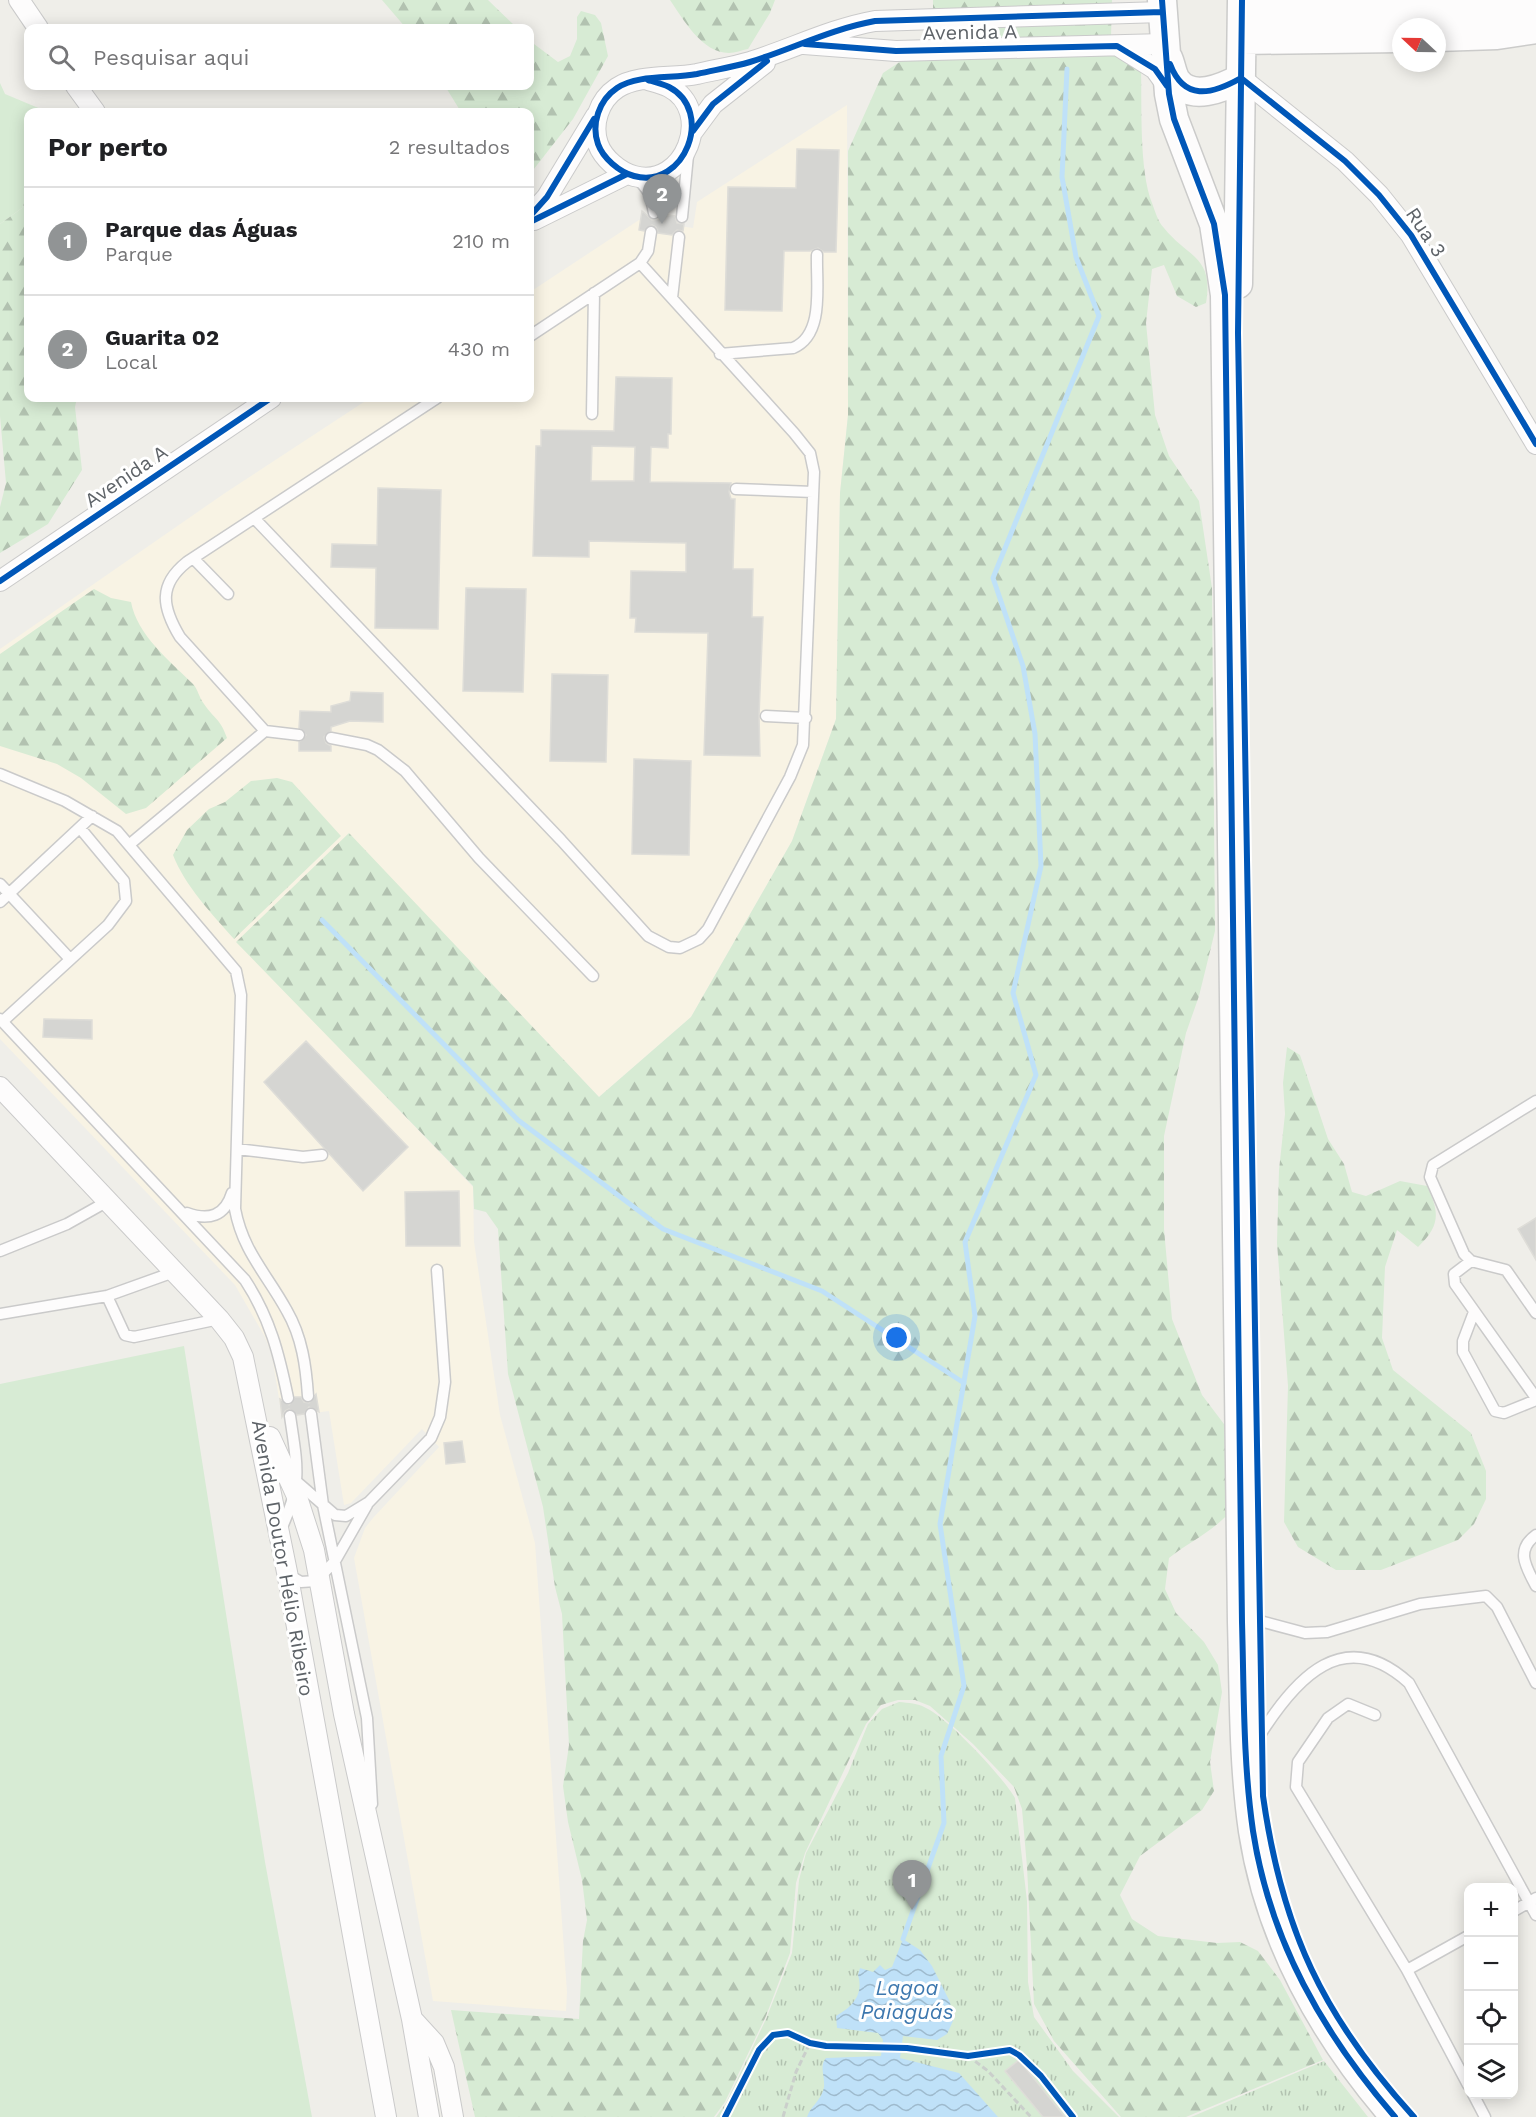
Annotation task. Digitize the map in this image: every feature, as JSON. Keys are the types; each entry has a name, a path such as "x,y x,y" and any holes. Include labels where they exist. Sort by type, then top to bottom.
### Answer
{"street":[{"path":"19,0 35,24"},
{"path":"1242,18 1357,6 1497,9 1536,1"},
{"path":"1162,6 1174,120 1214,224 1225,295 1251,1621 1263,1796 1269,1839 1288,1915 1310,1968 1345,2032 1382,2082 1414,2117"},
{"name":"Avenida A","path":"799,44 844,27 896,19 1162,6"},
{"path":"1242,18 1392,37"},
{"path":"1242,18 1238,333 1251,1621 1245,1733 1252,1822 1260,1868 1277,1927 1298,1976 1340,2049 1395,2117"},
{"path":"1446,37 1497,35 1536,29"},
{"path":"534,212 547,197 605,99 617,88 632,81 677,78 748,63 799,44"},
{"path":"534,220 632,176 653,177 668,171 681,161 691,139 713,104 759,66 799,44"},
{"name":"Avenida A","path":"799,44 896,51 1165,47"},
{"path":"1117,46 1155,69 1169,89"},
{"path":"1165,47 1177,81 1191,91 1208,91 1224,87 1241,78"},
{"name":"Rua 3","path":"1241,78 1345,161 1379,195 1411,235 1536,444"},
{"path":"648,80 671,88 688,106 691,139"},
{"path":"79,90 91,108"},
{"path":"597,113 595,135 602,155 632,176"},
{"name":"Avenida A","path":"0,581 265,402"},
{"name":"Avenida Doutor Hélio Ribeiro","path":"3,1097 108,1202 219,1319 239,1346 252,1392 287,1572 386,2117"},
{"name":"Avenida Doutor Hélio Ribeiro","path":"252,1392 276,1454 296,1488 320,1577 344,1714 412,2019 429,2117"},
{"path":"412,2019 434,2043 444,2067 453,2117"}],"lane":[{"path":"682,217 691,139"},
{"path":"632,176 651,194 654,213"},
{"path":"534,333 640,263 648,251 651,232"},
{"path":"672,298 679,237"},
{"path":"720,354 794,348 804,344 810,337 814,323 817,255"},
{"path":"255,519 561,840 648,936 669,947 690,945 708,929 798,761 803,745 806,718 814,472 810,453 640,263"},
{"path":"592,414 594,293"},
{"path":"299,735 265,731 180,637 168,611 166,588 178,569 193,558 431,402"},
{"path":"736,489 813,492"},
{"path":"193,558 228,594"},
{"path":"766,716 806,718"},
{"path":"130,844 265,731"},
{"path":"331,738 367,745 378,750 405,771 479,858 593,976"},
{"path":"0,774 37,788 117,831 230,962 240,982 235,1209 242,1240 288,1313 306,1364 308,1396"},
{"path":"0,902 92,816"},
{"path":"80,828 124,881 127,895 119,913 1,1020 184,1212 245,1280 261,1305 274,1333 288,1398"},
{"path":"0,884 70,959"},
{"path":"1536,1101 1434,1165 1430,1177 1459,1243 1471,1261 1506,1270 1536,1313"},
{"path":"237,1149 303,1157 322,1155"},
{"path":"184,1212 205,1218 222,1212 229,1201 236,1172"},
{"path":"0,1251 67,1224 108,1202"},
{"path":"1471,1261 1454,1274 1454,1278 1474,1312 1536,1399 1504,1413 1495,1411 1462,1347 1474,1312"},
{"path":"287,1572 295,1580 305,1583 311,1583 320,1577 335,1561 369,1502 431,1438 438,1425 445,1382 437,1270"},
{"path":"0,1314 106,1296 174,1272"},
{"path":"106,1296 125,1335 134,1337 219,1319"},
{"path":"311,1414 323,1504 367,1718 375,1858"},
{"path":"279,1532 296,1488 290,1416"},
{"path":"296,1488 323,1504 335,1515 343,1517 369,1502"},
{"path":"1536,1535 1528,1541 1523,1552 1523,1562 1536,1586"},
{"path":"1251,1621 1305,1633 1327,1632 1438,1600 1486,1596 1497,1607 1536,1683"},
{"path":"1260,1735 1300,1680 1324,1665 1349,1658 1363,1658 1397,1672 1409,1683 1533,1900 1536,1915"},
{"path":"1375,1715 1348,1704 1328,1718 1298,1762 1296,1788 1407,1970 1464,2077"},
{"path":"1518,1909 1533,1900"},
{"path":"1407,1970 1466,1937"},
{"path":"1476,2099 1485,2117"}],"path":[{"path":"801,2039 818,2044"},
{"path":"783,2117 796,2072 810,2043"},
{"path":"957,2054 968,2056 977,2054"},
{"path":"968,2056 988,2071 1032,2117"}],"shaded area":[{"path":"847,105 848,415 840,493 836,719 792,841 691,1017 599,1097 349,834 237,942 473,1187 474,1242 500,1415 535,1543 567,1992 566,2011 433,2001 354,1558 365,1528 439,1447 422,1429 351,1503 344,1505 329,1411 282,1417 272,1356 265,1337 235,1285 0,1039 0,649 225,493 364,402 534,402 534,289 639,220 693,228 697,202"}],"green space":[{"path":"382,0 488,0 513,24 403,24"},
{"path":"670,0 775,0 770,13 748,49 729,53 719,52 694,34"},
{"path":"933,0 1112,0 1111,37 1141,69 1143,156 1152,203 1162,226 1197,259 1206,276 1206,303 1196,307 1177,296 1164,265 1152,269 1146,323 1155,415 1169,456 1199,501 1212,588 1215,931 1199,996 1186,1033 1164,1136 1164,1229 1172,1319 1202,1395 1227,1428 1229,1513 1215,1526 1169,1558 1165,1589 1176,1613 1204,1642 1218,1665 1222,1692 1210,1762 1214,1791 1202,1810 1140,1856 1120,1895 1132,1919 1158,1936 1217,1943 1240,1942 1258,1951 1280,1980 1323,2060 1186,2117 1121,2117 1054,2041 1034,2004 1022,1809 1014,1787 973,1744 930,1706 915,1700 898,1700 881,1705 866,1724 805,1853 796,1883 790,1953 766,2016 725,2102 714,2117 475,2117 451,2010 579,2019 583,1941 587,1920 582,1880 568,1822 563,1786 569,1745 562,1614 555,1587 543,1507 508,1374 498,1229 486,1212 474,1209 473,1186 236,942 349,833 599,1097 691,1017 792,841 836,719 840,493 848,415 848,151 883,73 933,40"},
{"path":"581,11 595,15 601,23 608,56 573,119 534,169 534,108 459,108 447,90 534,90 534,44 558,62 570,56 577,39 577,17"},
{"path":"0,83 5,94 38,108 24,108 24,203 22,208 0,224"},
{"path":"24,203 24,402 76,402 82,470 48,524 0,553 0,507 6,483 0,416 0,224 22,208"},
{"path":"94,589 111,598 131,602 134,614 147,636 195,686 202,702 220,723 227,738 146,808 126,814 81,778 57,764 0,746 0,654"},
{"path":"277,778 292,782 341,836 234,939 184,878 173,855 187,830 209,809 225,802 251,781"},
{"path":"1287,1047 1300,1055 1328,1139 1344,1164 1352,1192 1366,1196 1400,1181 1427,1186 1436,1212 1434,1226 1418,1247 1397,1230 1385,1267 1382,1338 1393,1370 1471,1433 1486,1471 1486,1499 1474,1524 1458,1540 1381,1570 1336,1570 1298,1547 1284,1522 1288,1386 1277,1243 1279,1170 1285,1114 1283,1083"},
{"path":"184,1346 265,1862 312,2117 0,2117 0,1384"},
{"path":"899,1702 923,1706 948,1723 987,1763 1015,1798 1027,1901 1028,1982 1034,2017 1073,2071 1119,2117 716,2117 726,2103 766,2019 792,1953 799,1880 806,1853 848,1773 868,1724 882,1709"},
{"path":"1324,2061 1368,2117 1191,2117"}],"water":[{"name":"Lagoa Paiaguás","path":"903,1939 920,1950 932,1966 950,2002 953,2021 947,2034 937,2040 903,2036 900,2058 959,2073 998,2117 807,2117 823,2092 823,2064 826,2058 881,2056 883,2040 878,2033 837,2028 836,2016 852,2004 858,1994 860,1968 873,1972 880,1965 885,1970 892,1967"}],"building":[{"path":"797,149 839,150 836,252 824,252 818,248 810,251 784,251 782,311 725,310 728,187 796,188"},
{"path":"642,211 652,220 659,219 661,214 675,216 677,223 684,224 683,231 677,230 672,235 658,233 656,227 652,225 644,231 639,230"},
{"path":"616,377 672,378 671,434 668,434 668,448 651,447 650,482 731,483 729,492 731,499 735,499 733,569 753,569 752,617 763,617 759,716 760,756 704,755 708,633 635,632 636,618 630,618 631,571 686,572 686,543 589,541 589,557 533,556 536,446 541,446 541,430 614,431","holes":["592,446 635,447 634,481 591,481"]},
{"path":"378,488 441,490 438,629 375,628 376,568 331,567 332,544 377,545"},
{"path":"466,588 526,589 523,692 463,691"},
{"path":"552,674 608,675 606,762 550,761"},
{"path":"351,692 383,693 383,722 350,721 331,727 331,731 324,737 326,743 331,746 331,751 299,751 299,742 306,735 299,728 300,711 331,712 331,706 350,701"},
{"path":"634,759 691,761 689,855 632,854"},
{"path":"44,1019 92,1020 92,1039 43,1037"},
{"path":"306,1041 408,1147 363,1191 264,1082"},
{"path":"459,1191 460,1246 406,1246 405,1192"},
{"path":"1536,1218 1536,1260 1518,1229"},
{"path":"316,1394 319,1412 309,1407 304,1414 297,1415 289,1409 282,1417 280,1399 289,1405 295,1397 301,1397 304,1402 309,1403"},
{"path":"462,1441 465,1462 446,1464 444,1443"},
{"path":"1019,2060 1065,2117 1043,2117 1005,2071"}],"waterway":[{"path":"903,1939 944,1823 941,1756 964,1686 940,1524 975,1316 965,1242 1036,1075 1013,993 1041,866 1035,734 1023,666 993,578 1099,316 1076,257 1062,177 1067,69"},
{"path":"322,920 518,1120 663,1229 822,1291 964,1383"}],"cycle path":[{"path":"1162,0 1169,94 1174,119 1214,224 1225,295 1242,1622 1247,1779 1253,1831 1261,1871 1286,1948 1323,2019 1345,2053 1395,2117"},
{"path":"1242,0 1238,333 1263,1796 1282,1889 1295,1930 1312,1969 1331,2007 1355,2044 1414,2117"},
{"path":"648,80 669,87 683,98 690,113 692,129 688,146 680,160 667,171 652,177 634,176 617,168 598,144 595,128 601,106 611,93 625,84 645,79 697,74 744,64 843,29 875,21 1162,12"},
{"path":"805,44 896,51 1117,46 1155,69 1167,86"},
{"path":"693,131 713,104 767,61"},
{"path":"1170,64 1183,84 1200,91 1219,88 1241,78 1345,161 1379,195 1411,235 1536,444"},
{"path":"534,212 547,197 594,119"},
{"path":"534,220 627,174"},
{"path":"0,581 265,402"},
{"path":"725,2117 759,2050 773,2035 788,2033 810,2043 826,2046 907,2048 968,2056 1010,2050 1019,2055 1041,2076 1073,2117"}],"place":[{"name":"Guarita 02","path":"662,224"},
{"name":"Parque das Águas","path":"912,1910"}]}
